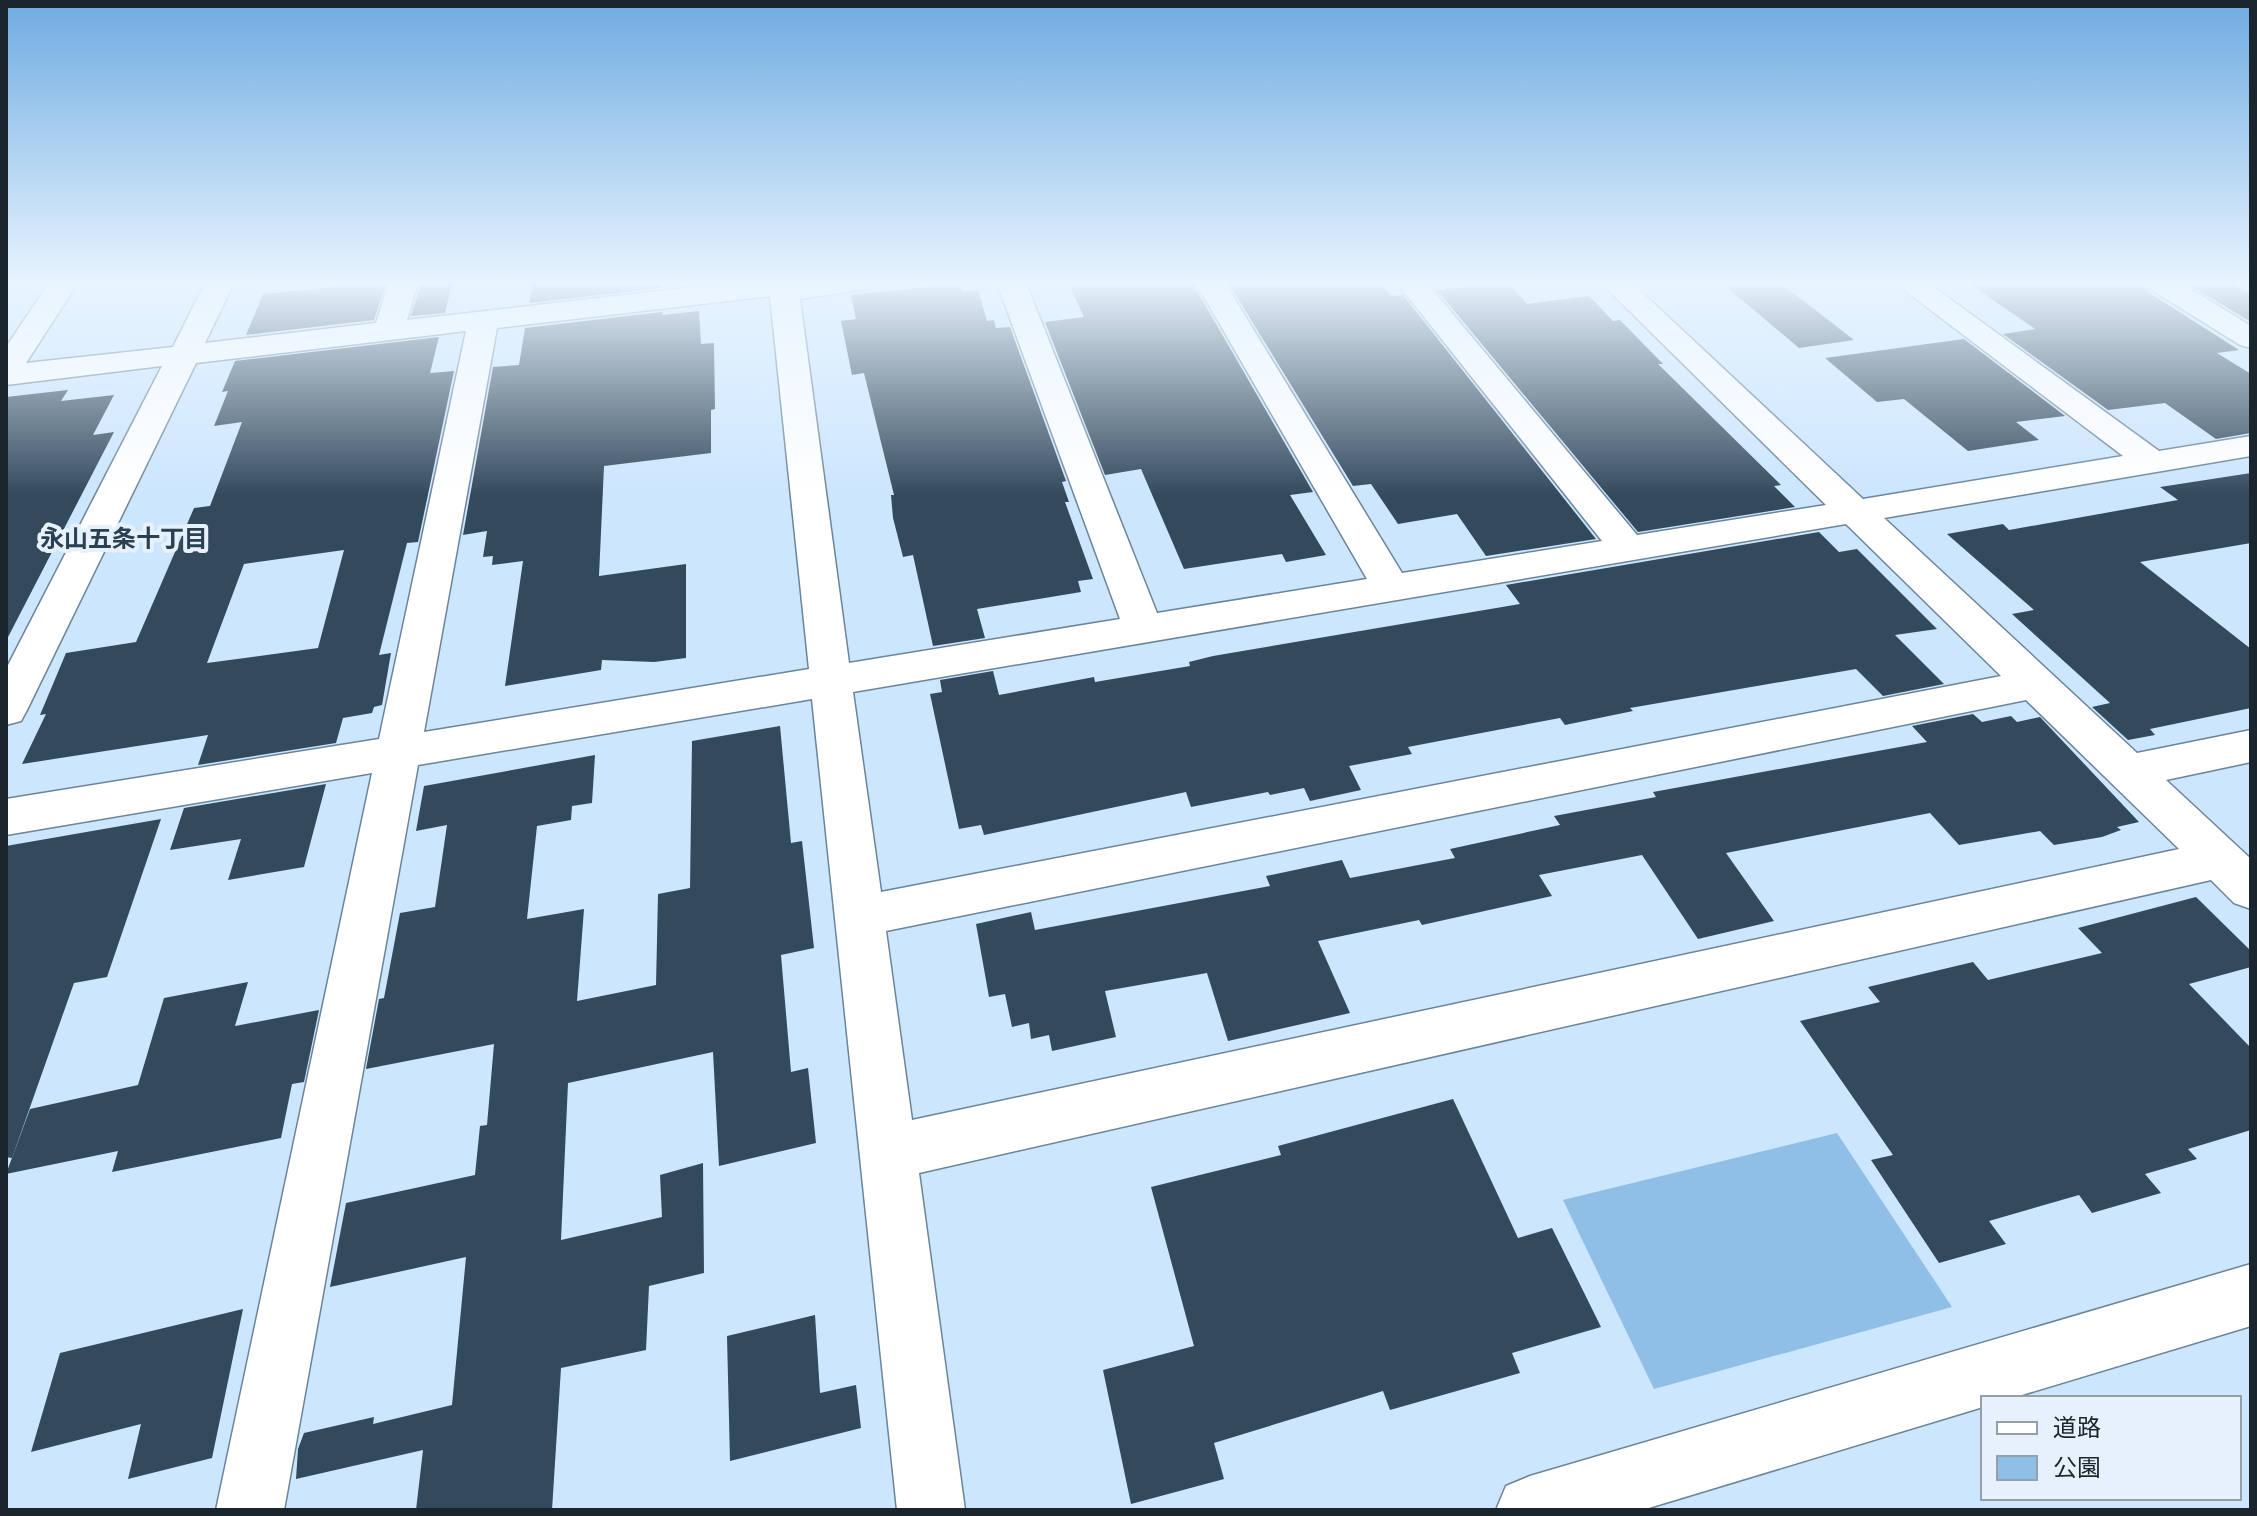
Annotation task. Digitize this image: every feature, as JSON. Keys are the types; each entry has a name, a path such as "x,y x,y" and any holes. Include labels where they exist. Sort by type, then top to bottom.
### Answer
{"street":[{"path":"6,372 18,354"},
{"path":"6,372 184,354"},
{"path":"6,710 184,354"},
{"path":"250,1510 476,354"},
{"path":"792,354 931,1510"},
{"path":"1038,354 1143,628"},
{"path":"1252,354 1391,587"},
{"path":"1469,354 1627,547"},
{"path":"1689,354 2235,874"},
{"path":"2005,354 2150,460"},
{"path":"6,817 2150,460 2251,446"},
{"path":"861,916 2034,684"},
{"path":"2130,771 2251,746"},
{"path":"890,1152 2235,874"},
{"path":"1530,1510 2251,1295"}],"green space":[{"path":"1837,1133 1952,1307 1654,1389 1563,1200"}],"building":[{"path":"297,354 435,354 430,373 454,371 418,542 407,543 379,655 391,653 382,705 374,707 372,713 343,718 336,743 198,765 208,735 22,764 46,714 40,715 66,653 136,642 194,508 210,506 242,422 214,426 228,391 222,392 235,361","holes":["344,550 318,648 207,663 244,564"]},
{"path":"521,354 714,354 715,409 711,410 711,453 604,466 599,576 686,564 686,658 654,662 602,660 601,670 505,686 523,561 492,565 493,556 483,557 487,531 463,535 493,367 519,365"},
{"path":"848,354 1020,354 1066,481 1062,482 1069,502 1065,502 1093,579 1078,581 1081,592 977,609 985,638 933,646 913,555 903,557 893,518 891,495 894,495 864,373 852,375"},
{"path":"1057,354 1233,354 1313,492 1290,495 1326,555 1286,562 1282,554 1184,569 1141,469 1105,475"},
{"path":"1272,354 1449,354 1596,539 1486,556 1457,514 1398,524 1371,484 1353,486"},
{"path":"1490,354 1653,354 1663,364 1658,364 1781,485 1774,486 1795,507 1638,532"},
{"path":"1856,354 1983,354 2065,416 2016,422 2039,440 1968,451 1904,399 1877,402 1825,358"},
{"path":"2030,354 2218,354 2251,374 2251,433 2216,439 2165,403 2108,410"},
{"path":"68,390 61,401 114,395 93,435 114,432 6,641 6,397"},
{"path":"2251,473 2251,543 2140,562 2251,649 2251,708 2150,729 2155,735 2128,740 2092,707 2110,703 2012,614 2034,610 1947,534 2003,524 2009,530 2178,500 2160,487"},
{"path":"1819,532 1839,552 1857,549 1937,629 1895,635 1944,684 1883,696 1856,669 1630,708 1633,711 1565,725 1560,718 1408,747 1412,754 1349,766 1361,790 1310,801 1304,788 1191,807 1186,792 984,835 981,825 959,829 930,694 942,692 940,680 993,671 999,695 1094,677 1095,682 1190,666 1189,662 1213,656 1520,604 1506,585"},
{"path":"1973,714 1982,722 2011,716 2017,722 2040,717 2139,822 2117,827 2121,830 2102,837 2054,845 2040,831 1959,845 1930,813 1726,853 1774,921 1698,939 1642,855 1539,875 1552,896 1422,925 1419,920 1318,941 1350,1013 1228,1041 1207,973 1105,991 1116,1037 1052,1051 1049,1035 1031,1039 1029,1023 1012,1027 1005,994 989,997 976,924 1031,912 1035,930 1270,886 1266,876 1342,860 1350,878 1455,858 1450,849 1560,825 1554,816 1656,797 1653,792 1927,742 1912,726"},
{"path":"780,726 791,843 802,841 814,948 781,955 791,1072 808,1068 816,1143 719,1166 713,1052 568,1083 561,1240 662,1217 660,1175 703,1163 704,1273 649,1286 646,1350 561,1368 552,1510 416,1510 423,1450 296,1479 298,1449 304,1433 374,1417 373,1424 452,1405 466,1257 330,1287 346,1203 475,1175 480,1126 487,1125 494,1044 366,1069 379,999 384,998 400,913 435,907 447,825 416,831 424,786 595,755 592,803 572,806 571,820 537,826 527,919 584,909 577,1001 656,985 658,894 690,888 692,741"},
{"path":"326,784 304,867 228,880 241,839 170,850 184,808"},
{"path":"161,819 107,977 74,983 12,1158 6,1157 6,846"},
{"path":"2196,897 2251,951 2251,967 2189,984 2251,1048 2251,1130 2188,1149 2197,1159 2145,1174 2161,1193 2092,1213 2079,1195 1989,1221 2006,1244 1939,1263 1871,1160 1893,1155 1800,1021 1880,1002 1868,987 1973,962 1988,980 2102,953 2078,928"},
{"path":"248,982 235,1026 319,1010 304,1082 292,1084 281,1138 112,1172 118,1151 6,1174 30,1109 138,1085 164,998"},
{"path":"1453,1099 1518,1238 1552,1228 1601,1327 1512,1353 1520,1373 1390,1410 1383,1391 1214,1443 1224,1479 1131,1504 1103,1370 1194,1346 1151,1187 1281,1155 1278,1146"},
{"path":"243,1309 212,1458 128,1479 141,1424 31,1452 60,1353"},
{"path":"815,1315 820,1393 856,1385 861,1428 730,1461 727,1336"}],"district":[{"name":"永山五条十丁目","path":"124,540"}]}
